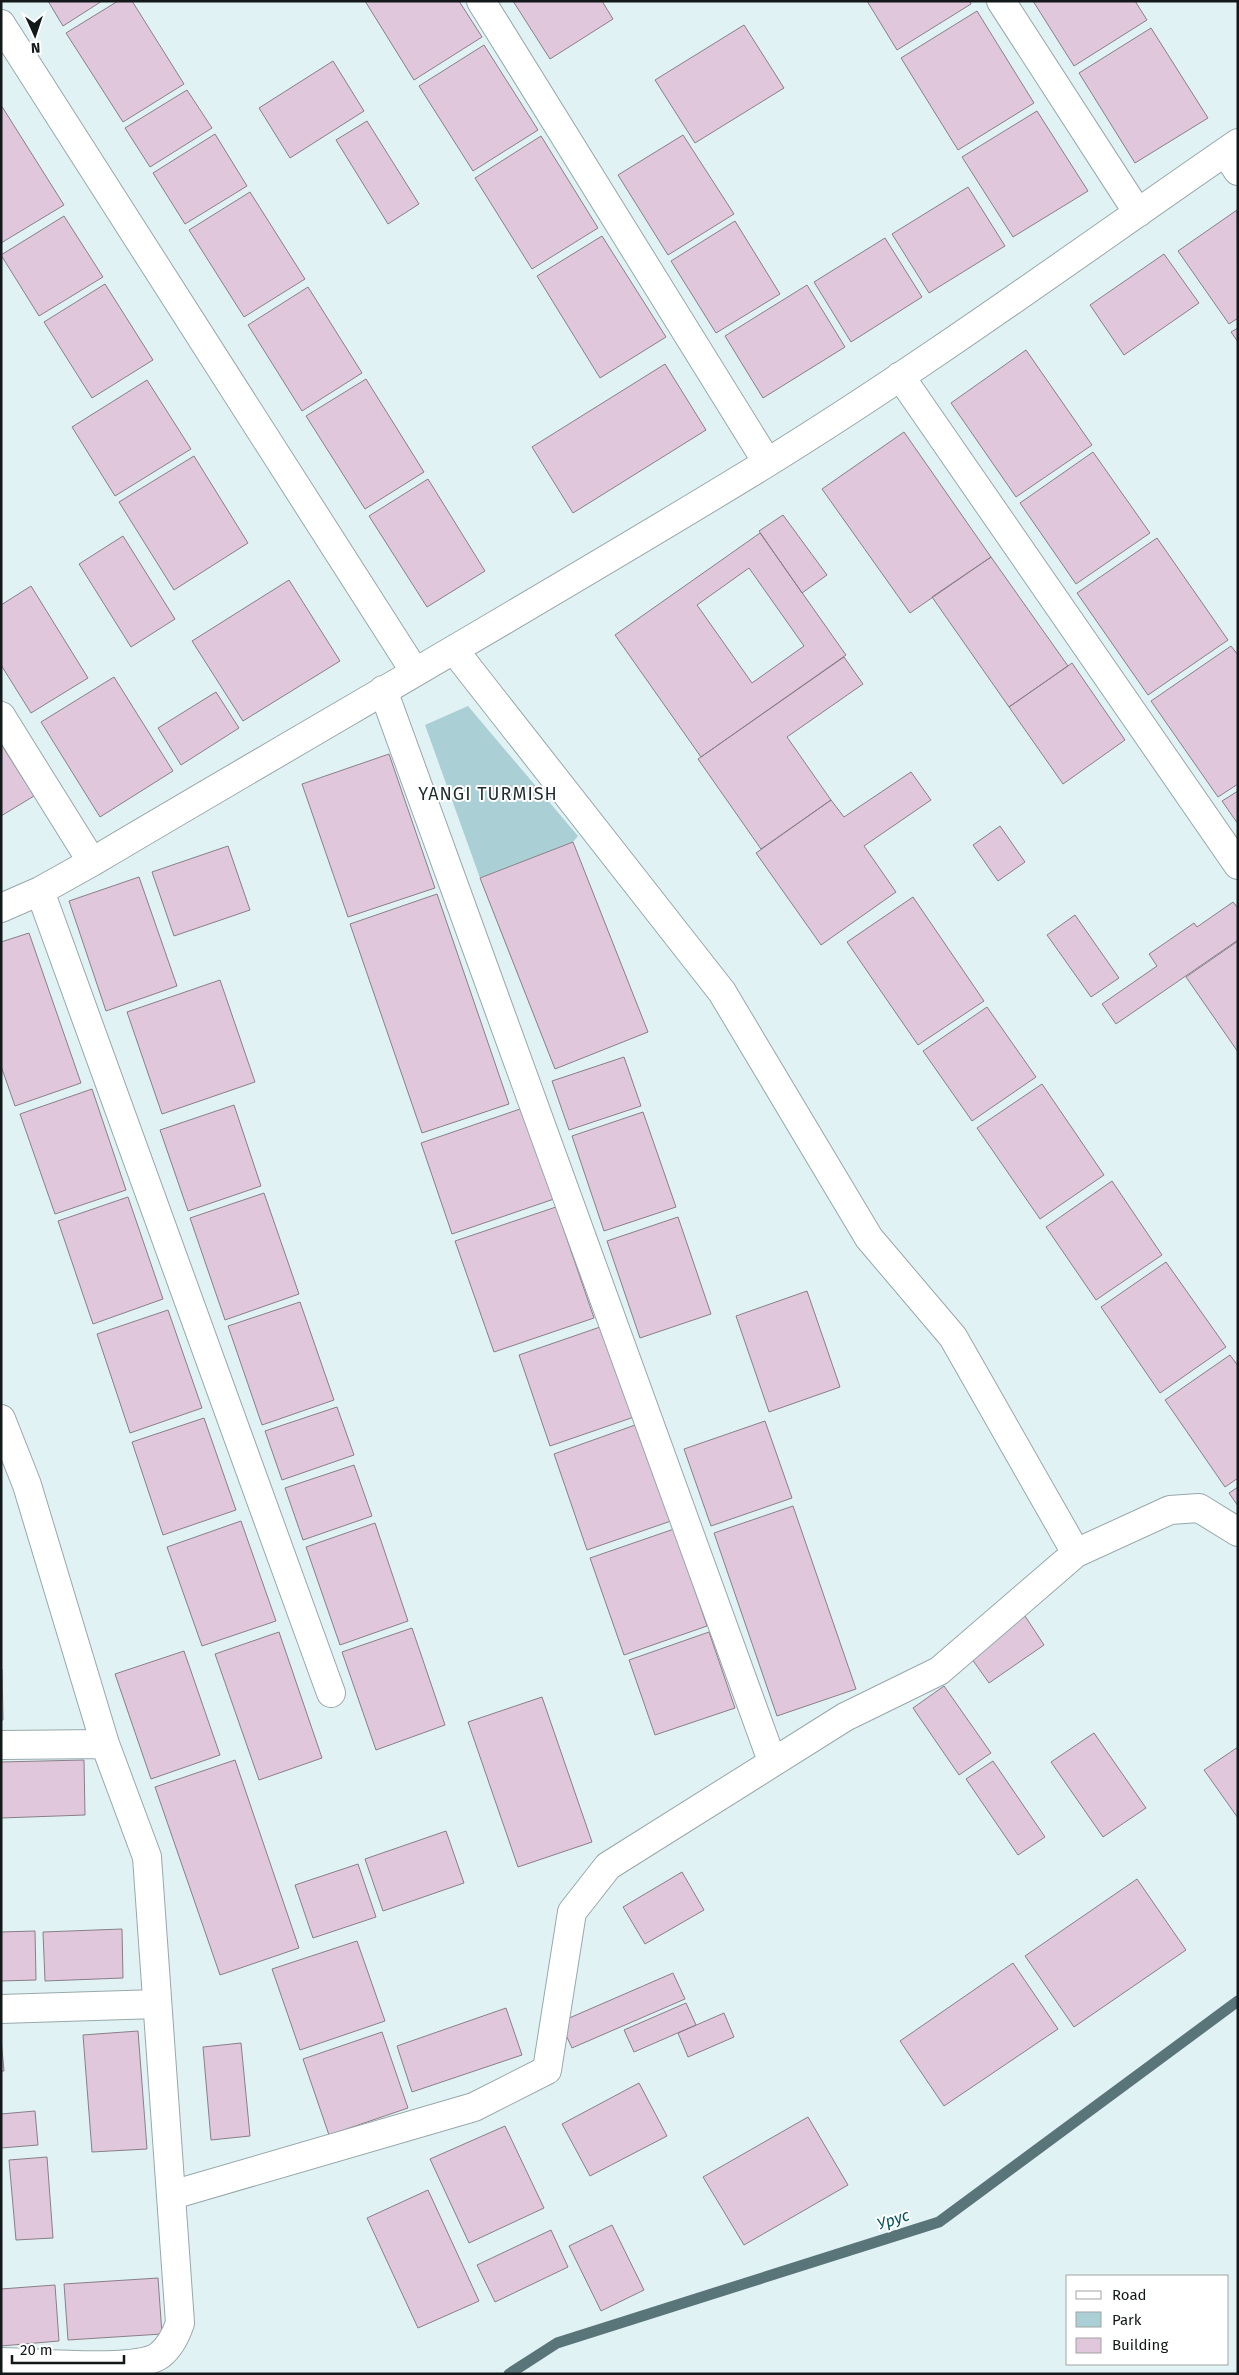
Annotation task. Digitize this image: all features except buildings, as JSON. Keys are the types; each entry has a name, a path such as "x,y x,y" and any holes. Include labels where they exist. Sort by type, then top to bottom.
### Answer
{"street":[{"path":"481,1 767,462"},
{"path":"1001,1 1138,213"},
{"path":"1,24 415,672"},
{"path":"1,908 40,891 92,862 454,650 767,462 900,376 1138,213 1233,156"},
{"path":"900,376 1238,865"},
{"path":"454,650 722,992 869,1238 952,1337 1076,1553"},
{"path":"383,690 772,1761"},
{"path":"1,716 92,862"},
{"path":"40,891 331,1693"},
{"path":"1,1419 14,1485 105,1744 147,1857 180,2323 174,2340 160,2356 137,2364 1,2362"},
{"path":"172,2195 474,2107 547,2070 572,1912 608,1866 772,1761 845,1717 939,1671 1076,1553 1170,1510 1199,1508 1238,1532"},
{"path":"1,1744 105,1744"},
{"path":"1,2009 156,2004"}],"green space":[{"path":"468,706 578,836 573,842 480,878 425,725"}],"waterway":[{"name":"Урус","path":"509,2374 557,2343 939,2222 1238,2001"}],"district":[{"name":"YANGI TURMISH","path":"488,794"}]}
